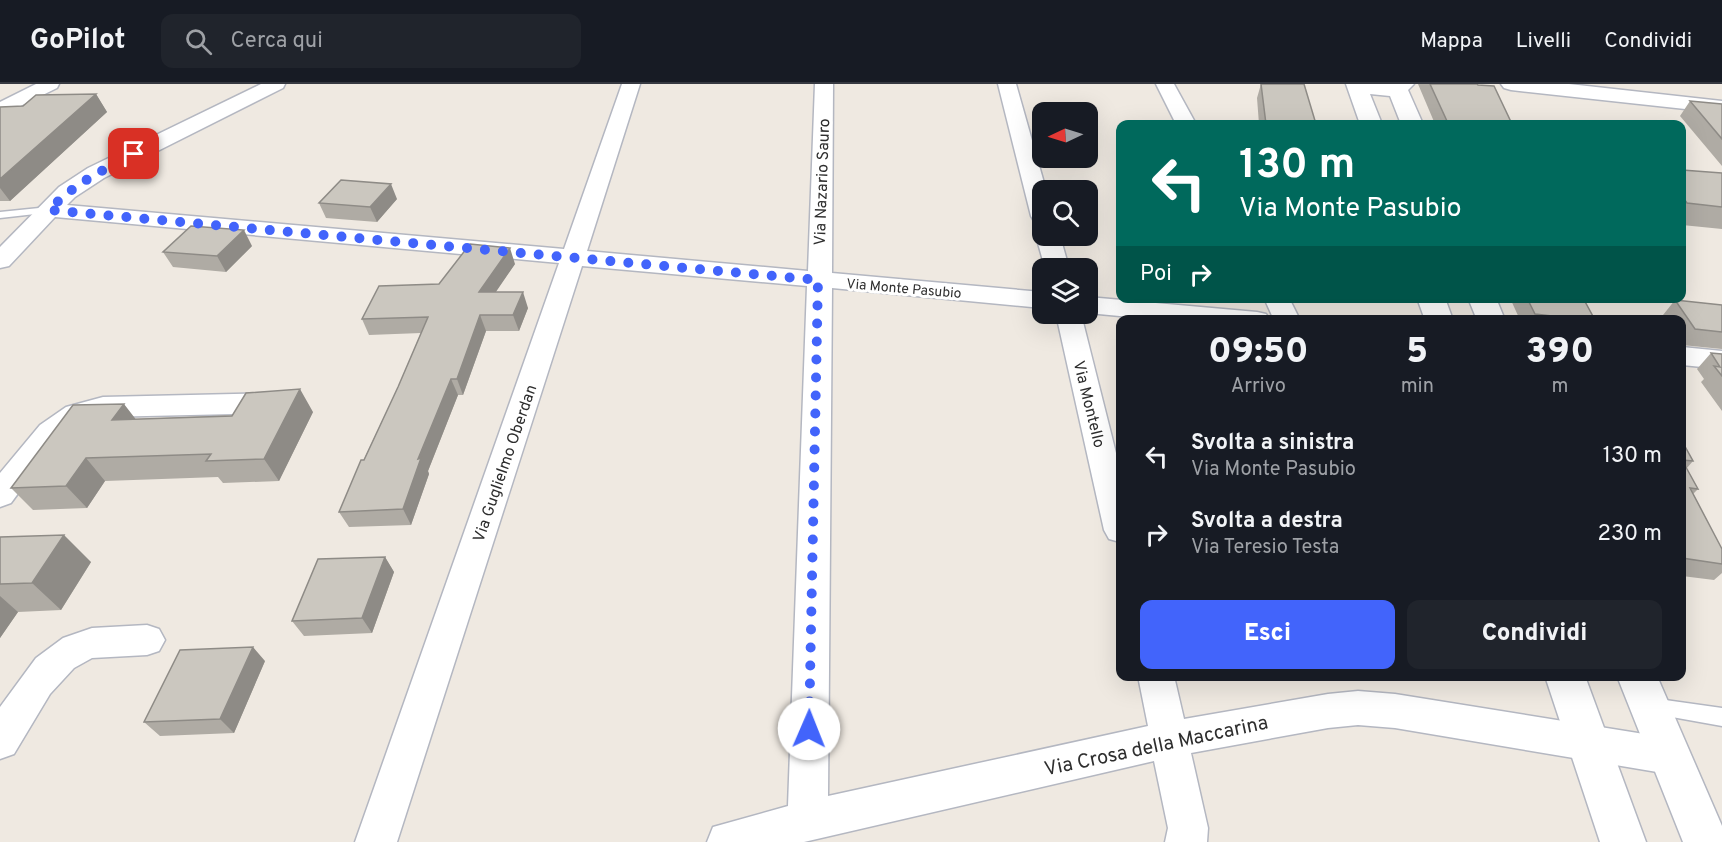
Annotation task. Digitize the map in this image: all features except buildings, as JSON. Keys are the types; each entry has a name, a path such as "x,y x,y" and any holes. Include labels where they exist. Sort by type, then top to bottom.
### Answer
{"street":[{"path":"0,110 50,84"},
{"path":"0,261 66,192 96,173 276,84"},
{"name":"Via Guglielmo Oberdan","path":"376,842 631,84"},
{"name":"Via Nazario Sauro","path":"808,821 824,84"},
{"path":"1007,84 1032,180"},
{"path":"1165,84 1184,120"},
{"path":"1356,84 1373,89 1400,86 1411,120"},
{"path":"1356,84 1370,120"},
{"path":"1511,84 1722,107"},
{"name":"Via Monte Pasubio","path":"49,210 1032,299"},
{"path":"1098,305 1204,315"},
{"name":"Via Montello","path":"1070,324 1116,513"},
{"path":"1686,356 1722,360"},
{"path":"0,495 50,432 76,414 103,407 302,402"},
{"path":"0,741 45,670 75,648 93,643 147,640"},
{"path":"1157,681 1188,828 1186,842"},
{"path":"1566,681 1623,842"},
{"path":"1643,691 1706,842"},
{"name":"Via Crosa della Maccarina","path":"728,842 808,821 1171,739 1328,711 1358,708 1395,711 1670,756"}],"lane":[{"path":"0,215 49,210"},
{"path":"1643,691 1722,717"}],"route":[{"path":"134,154 96,173 66,192 49,210 818,280 809,729"}]}
